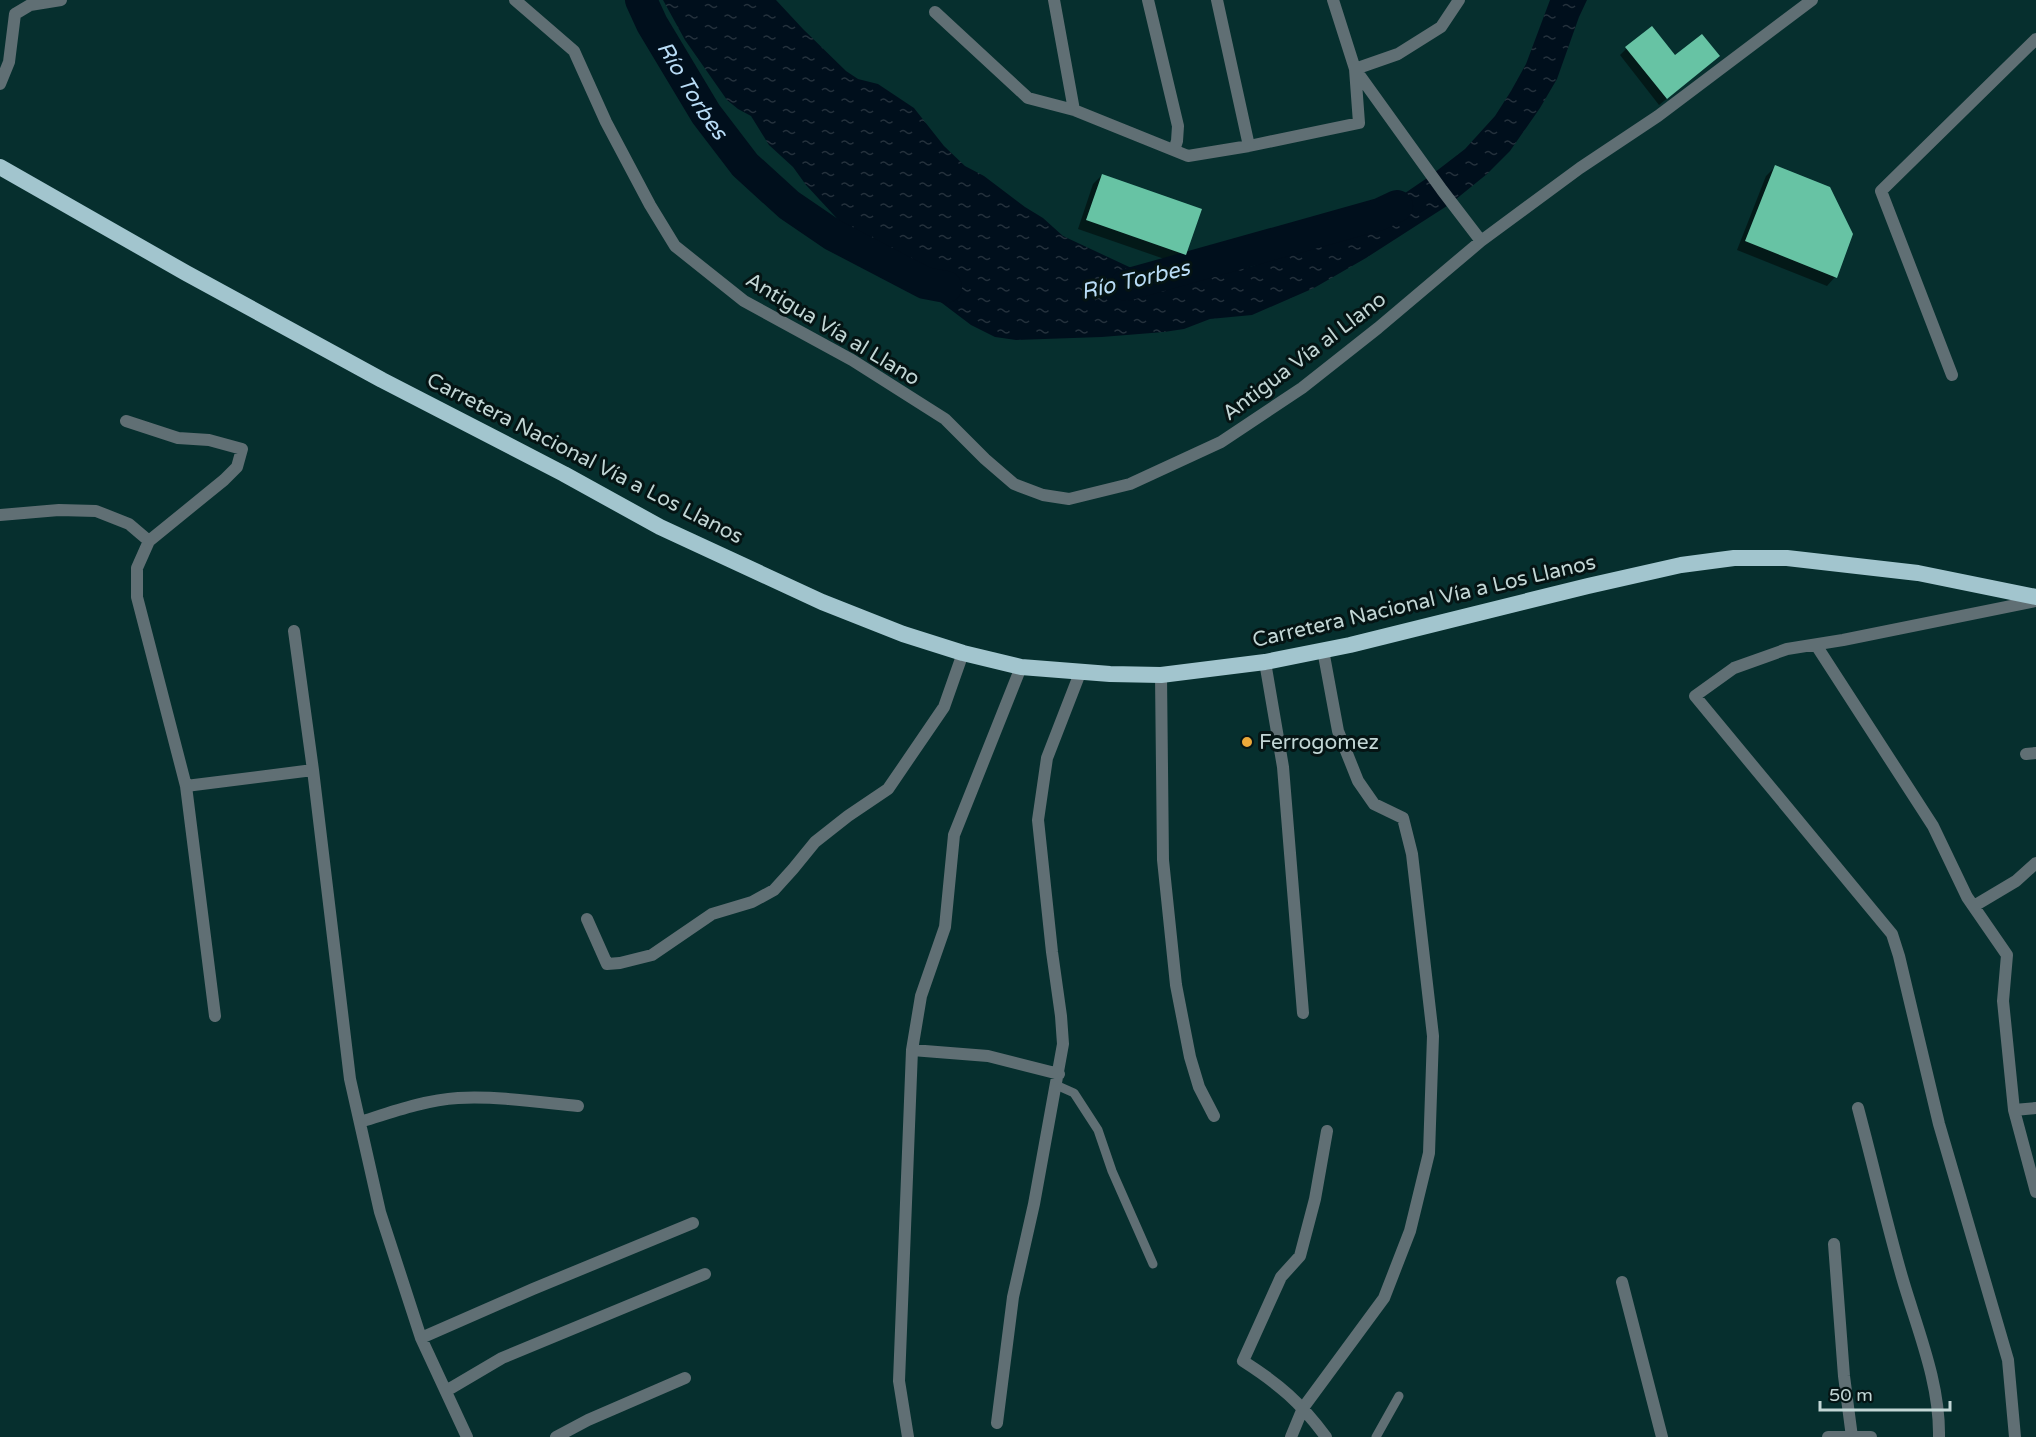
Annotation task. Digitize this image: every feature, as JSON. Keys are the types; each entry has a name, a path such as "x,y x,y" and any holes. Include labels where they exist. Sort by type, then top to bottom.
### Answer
{"highway":[{"name":"Carretera Nacional Vía a Los Llanos","path":"0,167 217,290 660,527 822,602 903,634 963,653 1021,667 1080,673 1161,675 1265,662 1681,565 1734,558 1787,558 1918,573 2036,599"}],"street":[{"path":"0,84 9,62 15,14 30,5 61,0"},
{"name":"Antigua Vía al Llano","path":"514,0 574,51 606,122 650,205 675,246 744,301 852,360 945,419 1014,484 1043,495 1068,499 1130,484 1221,442 1302,388 1378,328 1481,241 1580,168 1658,116 1812,0"},
{"path":"1054,0 1074,110"},
{"path":"1148,0 1178,126 1174,150"},
{"path":"1217,0 1249,146"},
{"path":"935,12 1028,98 1074,110 1188,156 1359,123 1354,69 1333,0"},
{"path":"1354,69 1398,54 1441,27 1459,0"},
{"path":"1952,375 1881,191 2036,39"},
{"path":"1354,69 1481,241"},
{"path":"126,421 178,438 209,440 242,449 237,467 224,480 149,541 137,568 136,597 186,786 215,1016"},
{"path":"0,516 59,510 96,511 129,524 149,541"},
{"path":"2015,1437 2008,1360 1939,1124 1892,934 1695,696 1734,668 1787,649 2036,599"},
{"path":"294,631 350,1079 380,1212 421,1338 467,1437"},
{"path":"1816,645 1933,826 1974,906 2007,955 2003,1001 2014,1110 2036,1192"},
{"path":"1291,1437 1303,1408 1384,1298 1410,1231 1429,1153 1432,1095 1433,1036 1408,836 1403,819 1374,804 1359,781 1338,732 1323,650"},
{"path":"587,919 607,964 620,963 652,955 712,914 752,902 774,890 815,842 888,789 944,707 963,653"},
{"path":"1265,662 1283,767 1303,1013"},
{"path":"908,1437 899,1381 912,1050 921,996 945,927 954,835 1021,667"},
{"path":"997,1423 1012,1297 1034,1204 1063,1044 1038,820 1047,758 1080,673"},
{"path":"1161,675 1163,861 1176,985 1190,1057 1199,1087 1214,1116"},
{"path":"186,786 313,770"},
{"path":"1974,906 2016,881 2036,863"},
{"path":"912,1050 988,1056 1058,1079"},
{"path":"360,1122 412,1106 457,1098 506,1098 578,1106"},
{"path":"1858,1108 1901,1274 1935,1389 1939,1437"},
{"path":"2014,1110 2036,1108"},
{"path":"1326,1437 1303,1408 1272,1379 1243,1361 1281,1277 1300,1256 1315,1199 1327,1131"},
{"path":"421,1338 533,1289 693,1224"},
{"path":"1834,1244 1844,1376 1852,1437"},
{"path":"446,1391 502,1358 705,1274"},
{"path":"1622,1282 1662,1437"},
{"path":"556,1437 588,1420 685,1378"},
{"path":"1828,1437 1871,1437"}],"lane":[{"path":"1058,1079 1074,1093 1098,1130 1112,1171 1153,1264"},
{"path":"1376,1437 1400,1396"}],"water":[{"path":"663,0 776,0 846,71 858,79 878,84 914,108 944,146 965,166 984,176 1043,218 1063,236 1140,272 1208,276 1253,266 1328,237 1344,226 1389,204 1430,176 1465,149 1495,116 1526,64 1550,0 1587,0 1557,79 1510,151 1487,174 1450,204 1366,258 1314,288 1252,315 1210,319 1184,329 1164,332 1016,340 995,337 971,325 922,288 876,245 844,226 806,185 793,167 769,145 751,116 727,100 685,40"}],"building":[{"path":"1652,26 1675,55 1702,34 1720,56 1667,99 1625,47"},
{"path":"1775,165 1830,187 1853,234 1837,278 1745,241"},
{"path":"1102,174 1202,209 1186,255 1086,220"}],"waterway":[{"name":"Río Torbes","path":"641,0 652,24 706,114 745,165 789,205 833,235 925,283 946,287"},
{"name":"Río Torbes","path":"1126,285 1380,214 1397,206"}],"place":[{"name":"Ferrogomez","path":"1247,742"}]}
